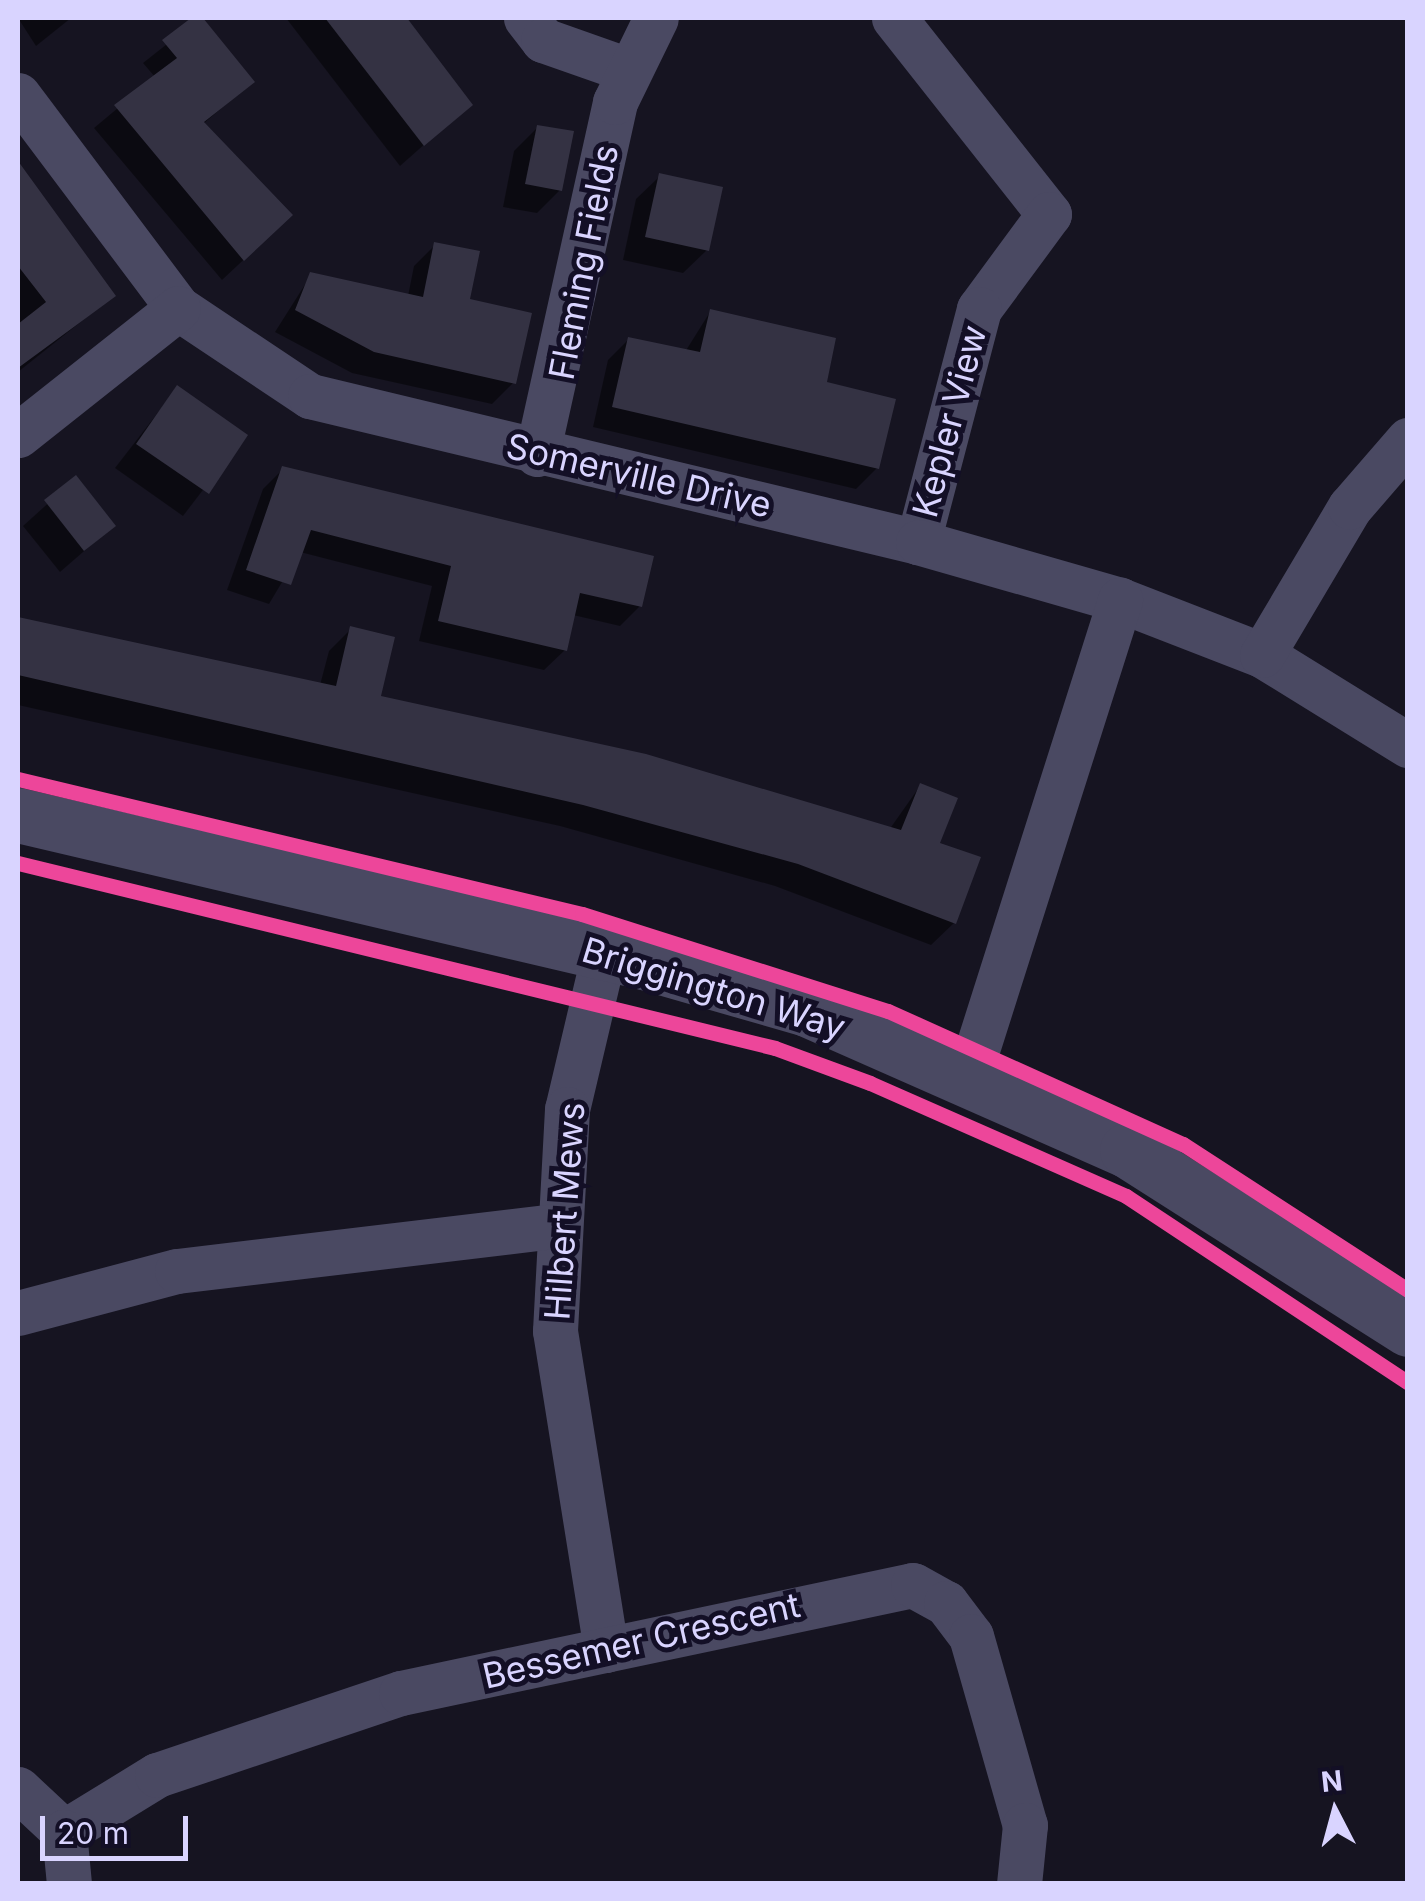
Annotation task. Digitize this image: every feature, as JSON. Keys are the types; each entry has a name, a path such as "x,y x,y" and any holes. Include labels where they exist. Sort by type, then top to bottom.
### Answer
{"street":[{"path":"526,18 543,40 628,70"},
{"name":"Fleming Fields","path":"537,454 628,70 656,18"},
{"name":"Kepler View","path":"894,18 1049,214 979,309 918,542"},
{"name":"Somerville Drive","path":"18,95 178,308 310,396 537,454 918,542 1120,600 1262,655 1408,745"},
{"path":"18,435 178,308"},
{"path":"1262,655 1350,507 1408,440"},
{"path":"968,1078 1120,600"},
{"name":"Briggington Way","path":"18,815 604,953 808,1009 1127,1150 1408,1330"},
{"name":"Hilbert Mews","path":"604,953 568,1109 556,1226 555,1331 606,1650"},
{"path":"18,1313 177,1271 556,1226"},
{"name":"Bessemer Crescent","path":"64,1832 157,1775 236,1743 400,1694 606,1650 863,1588 913,1585 946,1603 971,1636 1024,1825 1019,1884"},
{"path":"18,1789 64,1832 70,1884"}],"building":[{"path":"191,18 203,18 255,82 204,122 293,215 244,261 114,105 177,58 162,40"},
{"path":"325,18 407,18 473,105 424,146"},
{"path":"537,125 574,131 562,191 525,184"},
{"path":"18,161 116,296 18,368 18,324 46,302 18,266"},
{"path":"659,173 723,187 709,251 645,237"},
{"path":"434,242 480,251 470,299 532,313 516,384 374,352 295,310 310,272 423,297"},
{"path":"710,309 836,338 827,382 896,399 879,469 612,407 628,337 700,352"},
{"path":"177,385 248,435 209,494 136,444"},
{"path":"282,466 654,556 642,607 580,593 567,651 438,621 451,566 311,530 291,585 246,570"},
{"path":"76,475 116,526 84,551 44,500"},
{"path":"18,617 336,686 350,626 395,637 381,696 646,754 901,830 920,783 958,798 940,843 981,857 956,924 798,864 583,805 18,675"}],"cycle path":[{"path":"18,779 582,914 888,1011 1183,1144 1408,1290"},
{"path":"18,863 775,1048 870,1083 1126,1196 1408,1383"}]}
